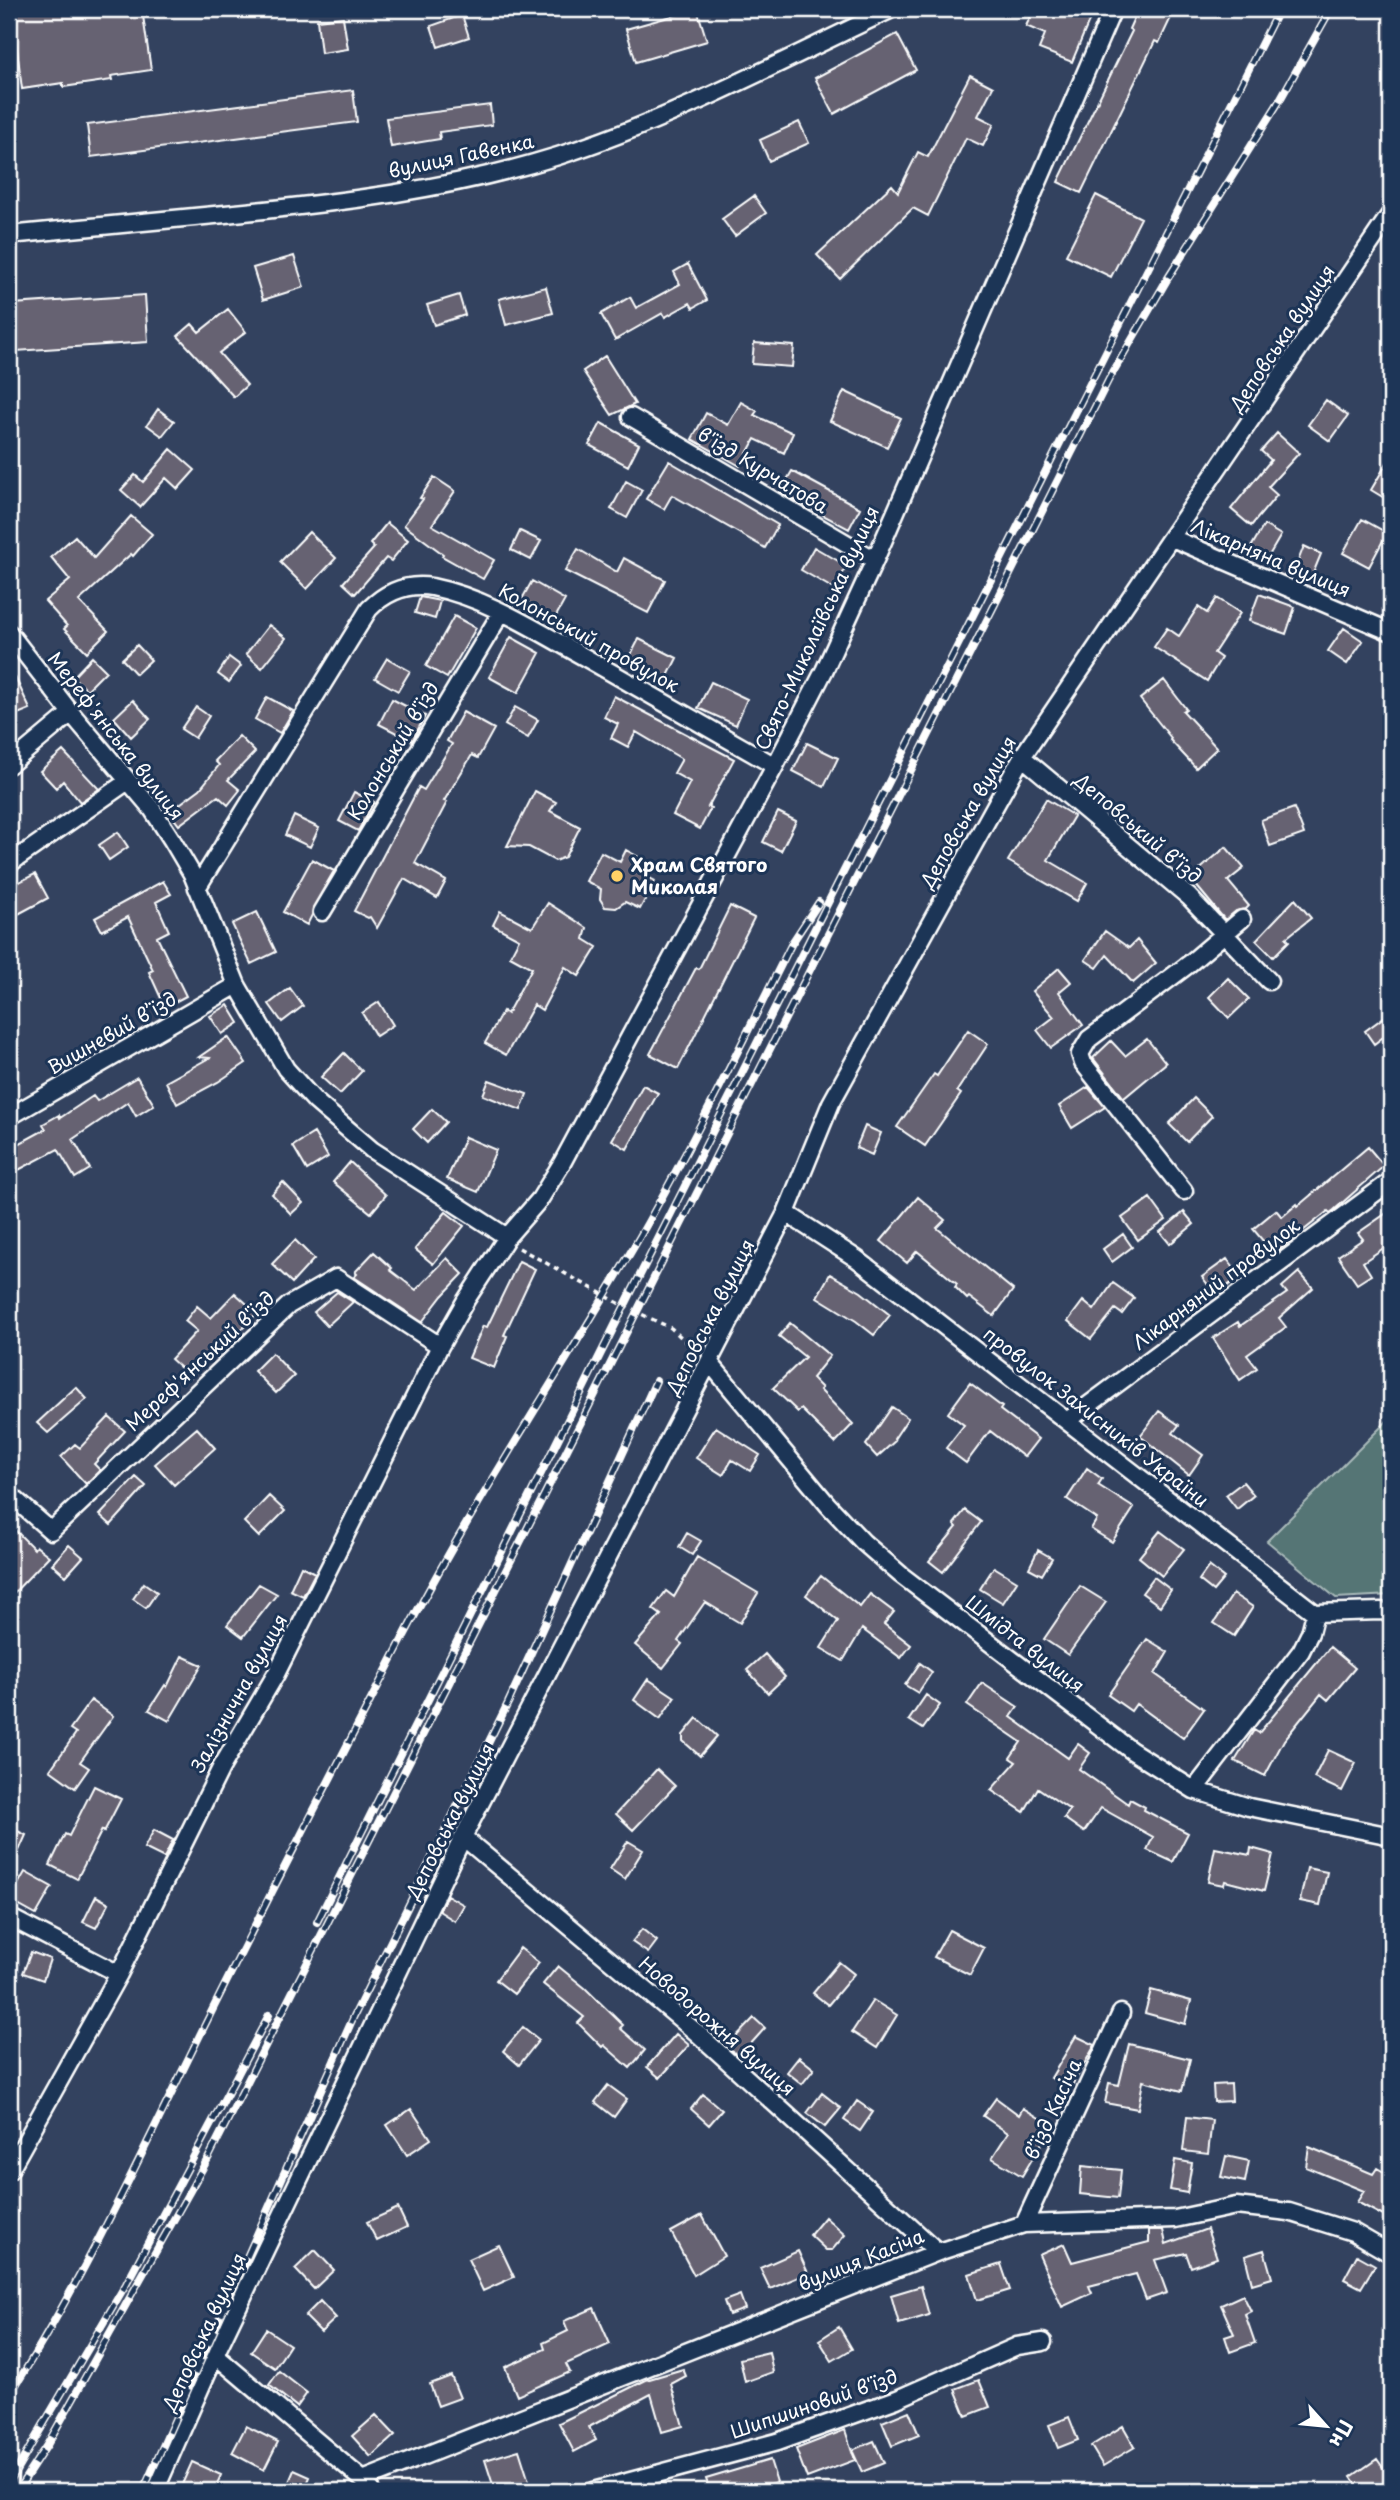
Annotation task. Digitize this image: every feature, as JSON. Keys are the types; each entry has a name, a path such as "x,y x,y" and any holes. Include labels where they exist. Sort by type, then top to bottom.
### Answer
{"street":[{"name":"вулиця Гавенка","path":"9,234 354,200 498,172 559,155 633,127 892,9"},
{"name":"Свято-Миколаївська вулиця","path":"507,1237 540,1199 562,1163 824,671 875,560 1113,9"},
{"name":"Деповська вулиця","path":"155,2491 215,2355 463,1837 786,1213 831,1103 1022,757 1391,213"},
{"name":"в'їзд Курчатова","path":"631,416 875,560"},
{"name":"Лікарняна вулиця","path":"1172,538 1391,632"},
{"name":"Колонський провулок","path":"197,888 369,609 383,595 395,590 430,587 475,600 775,766"},
{"name":"Колонський в'їзд","path":"322,912 501,613"},
{"name":"Мереф'янська вулиця","path":"9,633 71,713 152,808 197,888 237,985 286,1069 315,1101 372,1150 507,1237"},
{"path":"9,765 71,713"},
{"name":"Деповський в’їзд","path":"1022,757 1189,897 1269,981"},
{"path":"9,864 128,781"},
{"path":"1184,1191 1083,1063 1080,1054 1089,1039 1189,964 1242,919"},
{"name":"Вишневий в’їзд","path":"9,1117 237,985"},
{"name":"Лікарняний провулок","path":"1067,1421 1391,1181"},
{"name":"провулок Захисників України","path":"786,1213 857,1259 1315,1614"},
{"name":"Залізнична вулиця","path":"9,2171 120,1974 221,1768 276,1674 440,1346 507,1237"},
{"name":"Мереф'янський в'їзд","path":"9,1494 51,1531 289,1305 336,1278 440,1346"},
{"name":"Шмідта вулиця","path":"710,1363 828,1505 863,1542 901,1575 1132,1751 1194,1790 1249,1807 1391,1836"},
{"path":"1194,1790 1301,1651 1315,1614 1381,1611 1391,1613"},
{"name":"Новодорожня вулиця","path":"463,1837 697,2033 938,2252"},
{"path":"9,1917 120,1974"},
{"name":"в’їзд Касіча","path":"1024,2224 1121,2012"},
{"name":"вулиця Касіча","path":"367,2486 938,2252 1024,2224 1175,2219 1236,2206 1289,2212 1353,2232 1391,2254"},
{"name":"Шипшиновий в'їзд","path":"593,2491 777,2442 897,2399 1017,2346 1044,2342"},
{"path":"215,2355 367,2486"}],"path":[{"path":"507,1237 518,1247 614,1301 671,1328 710,1363"}],"green space":[{"path":"1391,1417 1391,1595 1336,1598 1267,1541"}],"building":[{"path":"12,9 142,9 151,70 111,76 112,80 22,89"},
{"path":"697,9 707,41 636,62 626,29"},
{"path":"1034,9 1078,9 1092,14 1072,62 1039,49 1045,34 1026,26"},
{"path":"1138,9 1175,9 1159,43 1155,41 1081,193 1058,182 1132,31 1129,29"},
{"path":"462,15 469,37 438,47 431,26"},
{"path":"343,17 348,49 321,53 317,20"},
{"path":"897,34 916,70 834,114 815,78"},
{"path":"970,75 993,87 978,116 994,124 983,146 966,138 928,216 913,208 840,279 817,255 892,185 898,192 918,152 928,157"},
{"path":"353,90 357,122 91,157 87,125"},
{"path":"490,105 492,125 439,132 440,139 391,147 386,118"},
{"path":"799,122 809,143 769,161 760,140"},
{"path":"1096,195 1141,218 1111,277 1066,255"},
{"path":"754,196 766,213 735,236 722,219"},
{"path":"294,256 304,287 263,300 253,268"},
{"path":"688,264 707,300 693,308 690,303 665,317 663,313 615,340 601,314 630,297 636,308 680,284 674,272"},
{"path":"546,287 553,313 506,325 499,299"},
{"path":"145,295 148,342 16,351 13,304"},
{"path":"459,295 465,315 434,325 427,305"},
{"path":"228,309 246,332 219,353 247,385 234,397 178,336 192,324 199,332"},
{"path":"754,343 794,346 792,367 752,364"},
{"path":"605,356 635,404 612,415 583,371"},
{"path":"844,391 901,418 887,447 830,421"},
{"path":"1326,400 1348,416 1330,441 1308,425"},
{"path":"741,402 757,411 754,415 793,433 784,453 755,439 740,466 692,439 706,413 728,425"},
{"path":"158,409 174,421 162,436 147,425"},
{"path":"601,423 639,444 628,466 589,445"},
{"path":"1277,433 1299,453 1268,487 1277,495 1251,526 1231,509 1271,460 1261,451"},
{"path":"171,449 195,470 178,489 166,478 140,507 121,490 135,475 143,482"},
{"path":"1391,456 1391,502 1371,490"},
{"path":"669,461 778,525 765,548 672,495 664,509 646,499"},
{"path":"792,471 860,508 849,529 780,492"},
{"path":"434,477 455,491 432,525 494,560 483,579 442,556 443,554 404,525 423,499 420,498"},
{"path":"626,481 642,490 627,518 611,509"},
{"path":"131,516 152,534 133,556 131,554 79,601 108,631 87,652 64,629 67,626 45,601 70,580 51,557 75,536 94,558"},
{"path":"1362,519 1387,533 1369,567 1343,553"},
{"path":"387,523 408,540 391,561 386,558 355,594 343,583 374,548 370,544"},
{"path":"1264,525 1281,535 1267,559 1250,549"},
{"path":"520,531 541,541 531,560 511,550"},
{"path":"309,532 336,558 307,589 280,562"},
{"path":"1304,546 1321,554 1310,581 1293,574"},
{"path":"814,547 847,566 834,589 801,570"},
{"path":"578,549 617,572 624,558 665,580 648,613 565,571"},
{"path":"532,581 565,600 555,618 522,599"},
{"path":"1259,594 1295,607 1286,634 1249,621"},
{"path":"420,597 440,601 435,619 415,613"},
{"path":"1217,598 1240,613 1214,653 1221,658 1207,681 1154,647 1167,628 1179,636 1198,607 1207,613"},
{"path":"454,616 476,628 447,678 426,666"},
{"path":"269,625 286,638 262,668 246,654"},
{"path":"1344,628 1363,641 1347,664 1328,651"},
{"path":"511,637 540,653 518,693 489,677"},
{"path":"639,639 677,658 665,682 627,662"},
{"path":"137,645 151,660 136,674 122,659"},
{"path":"92,657 106,671 87,690 73,677"},
{"path":"229,657 241,666 229,682 218,674"},
{"path":"387,658 410,671 398,691 375,678"},
{"path":"9,664 30,709 13,716 9,707"},
{"path":"1164,680 1186,709 1183,711 1217,748 1196,768 1170,740 1140,699"},
{"path":"711,682 747,699 736,725 698,708"},
{"path":"614,696 734,759 708,807 711,808 700,829 673,815 690,782 674,773 682,759 636,732 628,747 611,738 618,724 604,717"},
{"path":"267,697 293,711 280,733 255,719"},
{"path":"392,699 425,716 412,741 379,724"},
{"path":"133,700 150,719 131,737 114,718"},
{"path":"196,707 209,716 195,738 181,729"},
{"path":"515,707 538,720 528,738 505,725"},
{"path":"463,712 494,729 478,758 472,755 444,801 447,802 415,863 446,881 437,898 404,879 377,928 370,917 354,911 419,787 424,790 452,744 447,741"},
{"path":"239,736 255,752 228,780 240,790 228,805 218,796 179,825 169,812 200,789 219,765 215,761"},
{"path":"807,743 838,758 824,787 793,771"},
{"path":"63,751 99,789 80,802 63,781 56,788 40,771"},
{"path":"535,791 556,802 550,811 580,827 565,857 555,861 529,847 507,846"},
{"path":"354,792 374,802 358,831 339,821"},
{"path":"1046,799 1074,816 1048,860 1087,883 1077,901 1008,861"},
{"path":"1294,808 1304,834 1270,846 1261,820"},
{"path":"778,812 796,821 781,851 763,842"},
{"path":"294,816 319,828 310,847 285,835"},
{"path":"118,832 128,847 109,860 99,845"},
{"path":"1226,847 1244,868 1228,881 1249,906 1236,911 1225,920 1190,878"},
{"name":"Храм Святого Миколая","path":"626,850 642,859 636,871 655,881 640,909 625,902 616,908 605,907 600,899 601,889 586,881 601,852 620,862"},
{"path":"312,859 334,871 313,907 307,925 283,912"},
{"path":"35,874 48,898 9,919 9,887"},
{"path":"163,881 171,894 156,902 169,931 157,937 186,996 165,1007 149,972 153,970 128,917 102,931 95,918"},
{"path":"1295,899 1311,918 1286,938 1289,941 1273,957 1256,940"},
{"path":"548,903 587,928 584,939 597,947 579,976 565,967 542,1010 534,1005 506,1055 485,1043 503,1011 507,1014 532,968 510,956 519,939 493,925 500,911 532,928"},
{"path":"730,906 754,918 678,1069 650,1054 696,968 699,969"},
{"path":"257,912 276,952 251,964 232,924"},
{"path":"1105,931 1129,948 1137,940 1156,963 1133,983 1107,955 1097,968 1085,960"},
{"path":"1059,968 1071,982 1059,992 1083,1025 1051,1048 1037,1030 1054,1017 1032,991"},
{"path":"1228,978 1249,999 1229,1018 1209,997"},
{"path":"290,988 303,1006 282,1022 269,1004"},
{"path":"379,1002 393,1025 376,1036 362,1013"},
{"path":"228,1005 239,1023 222,1034 210,1016"},
{"path":"1391,1012 1391,1031 1374,1044 1365,1031"},
{"path":"968,1030 988,1044 957,1091 961,1094 925,1146 897,1127 934,1074 937,1076"},
{"path":"228,1037 246,1063 177,1104 166,1082 209,1058 199,1057"},
{"path":"1147,1039 1166,1063 1124,1098 1093,1058 1111,1041 1125,1056"},
{"path":"344,1053 362,1071 340,1094 321,1077"},
{"path":"137,1077 154,1105 136,1116 128,1102 73,1139 90,1169 75,1178 58,1149 9,1175 9,1149 46,1129 43,1124 59,1115 60,1118 93,1096 97,1101"},
{"path":"489,1080 527,1094 521,1110 483,1095"},
{"path":"643,1085 658,1093 627,1149 612,1140"},
{"path":"1088,1087 1105,1107 1072,1128 1059,1106"},
{"path":"1194,1098 1212,1116 1187,1142 1169,1124"},
{"path":"432,1109 446,1122 427,1143 413,1129"},
{"path":"865,1126 881,1133 872,1155 856,1148"},
{"path":"314,1133 328,1157 307,1170 293,1146"},
{"path":"465,1137 496,1150 478,1192 447,1179"},
{"path":"1368,1147 1384,1166 1334,1210 1330,1213 1328,1211 1274,1254 1253,1229 1276,1210 1282,1217 1297,1204 1298,1206"},
{"path":"350,1162 386,1195 371,1213 333,1182"},
{"path":"283,1182 303,1203 291,1214 272,1194"},
{"path":"918,1197 945,1220 937,1228 1013,1290 994,1316 969,1297 967,1299 955,1287 957,1284 917,1251 907,1263 881,1241"},
{"path":"1150,1198 1166,1220 1138,1240 1122,1218"},
{"path":"1391,1210 1391,1243 1363,1262 1371,1275 1357,1284 1338,1256 1363,1239 1358,1233"},
{"path":"446,1212 464,1226 433,1264 415,1249"},
{"path":"1184,1212 1194,1224 1170,1244 1160,1232"},
{"path":"1123,1234 1132,1247 1112,1262 1103,1249"},
{"path":"295,1240 314,1259 292,1283 272,1264"},
{"path":"374,1252 392,1268 390,1270 416,1290 447,1258 463,1274 422,1322 354,1277 357,1274 355,1272"},
{"path":"1227,1259 1240,1276 1216,1295 1202,1277"},
{"path":"519,1261 535,1269 504,1335 507,1336 494,1368 469,1358 483,1326 487,1327"},
{"path":"1299,1272 1313,1288 1279,1318 1286,1327 1247,1355 1257,1368 1240,1380 1213,1338 1238,1322 1240,1326 1287,1293 1282,1287"},
{"path":"830,1274 861,1292 890,1315 874,1335 817,1297"},
{"path":"1113,1283 1134,1298 1122,1314 1115,1309 1091,1339 1068,1321 1083,1301 1094,1310"},
{"path":"337,1292 353,1302 327,1326 314,1312"},
{"path":"235,1293 257,1313 217,1356 214,1352 191,1377 171,1359 197,1331 185,1321 197,1306 211,1318"},
{"path":"790,1323 830,1356 812,1378 853,1424 835,1443 801,1409 798,1412 773,1388 805,1357 779,1336"},
{"path":"272,1353 294,1376 276,1393 254,1371"},
{"path":"970,1383 1038,1439 1024,1457 990,1431 966,1463 946,1448 964,1425 948,1413"},
{"path":"76,1387 87,1399 48,1433 37,1423"},
{"path":"892,1407 908,1418 895,1441 877,1457 866,1445"},
{"path":"1159,1411 1179,1425 1173,1433 1203,1455 1189,1475 1140,1436"},
{"path":"109,1417 125,1431 94,1464 100,1470 86,1484 61,1457 75,1444 80,1448"},
{"path":"716,1427 760,1455 750,1471 732,1460 723,1475 696,1458"},
{"path":"197,1428 215,1448 174,1485 155,1464"},
{"path":"1087,1468 1102,1479 1098,1485 1134,1508 1112,1542 1091,1529 1097,1519 1067,1499"},
{"path":"136,1477 146,1486 111,1525 100,1515"},
{"path":"1243,1482 1254,1495 1237,1509 1226,1495"},
{"path":"269,1496 285,1511 259,1537 244,1522"},
{"path":"965,1510 981,1522 943,1572 929,1561 957,1527 954,1524"},
{"path":"9,1524 34,1549 36,1546 49,1556 9,1598"},
{"path":"1160,1531 1184,1549 1162,1576 1139,1557"},
{"path":"687,1533 701,1541 692,1555 679,1547"},
{"path":"69,1545 83,1557 66,1576 52,1564"},
{"path":"1038,1550 1052,1558 1042,1575 1029,1568"},
{"path":"697,1557 758,1593 740,1623 705,1602 678,1641 682,1644 663,1668 635,1645 661,1615 653,1609 666,1591 674,1597"},
{"path":"301,1566 315,1573 303,1596 290,1590"},
{"path":"1209,1566 1224,1578 1213,1591 1199,1580"},
{"path":"994,1567 1017,1581 1003,1603 980,1589"},
{"path":"821,1576 860,1607 870,1594 894,1612 884,1624 911,1645 901,1658 862,1629 843,1661 821,1648 838,1621 806,1595"},
{"path":"1154,1577 1171,1590 1160,1606 1142,1593"},
{"path":"144,1583 157,1592 146,1608 133,1599"},
{"path":"259,1584 277,1594 243,1637 227,1625"},
{"path":"1080,1586 1106,1602 1068,1655 1044,1639"},
{"path":"1233,1594 1253,1607 1234,1636 1214,1623"},
{"path":"1147,1639 1168,1652 1155,1674 1204,1709 1183,1738 1136,1704 1131,1711 1108,1695"},
{"path":"1330,1647 1355,1668 1328,1700 1321,1694 1284,1740 1265,1776 1235,1761 1254,1730 1259,1733"},
{"path":"765,1654 785,1677 768,1693 747,1670"},
{"path":"182,1656 202,1665 169,1721 149,1710 165,1685 167,1687"},
{"path":"920,1663 932,1672 918,1693 905,1685"},
{"path":"648,1679 675,1697 660,1719 634,1700"},
{"path":"982,1683 1018,1707 1011,1717 1068,1758 1078,1744 1090,1753 1079,1769 1128,1804 1130,1799 1145,1807 1144,1810 1188,1833 1173,1862 1147,1850 1153,1837 1101,1808 1084,1832 1064,1818 1070,1810 1038,1788 1024,1812 991,1790 1016,1762 1010,1758 1021,1742 967,1705"},
{"path":"926,1695 940,1705 923,1729 909,1720"},
{"path":"91,1700 113,1716 80,1762 89,1768 75,1788 50,1770 76,1733 70,1729"},
{"path":"697,1718 717,1736 700,1756 683,1741 683,1735"},
{"path":"1328,1750 1356,1763 1342,1791 1314,1778"},
{"path":"657,1769 675,1786 633,1830 616,1814"},
{"path":"94,1786 121,1799 77,1879 50,1865 65,1834 69,1836"},
{"path":"9,1827 26,1835 9,1873"},
{"path":"154,1830 173,1840 164,1858 144,1848"},
{"path":"628,1841 643,1850 625,1879 610,1869"},
{"path":"1215,1848 1250,1855 1251,1848 1273,1854 1264,1891 1225,1881 1224,1885 1208,1882"},
{"path":"1307,1868 1327,1872 1320,1905 1300,1901"},
{"path":"25,1872 52,1887 36,1915 9,1900"},
{"path":"447,1895 464,1905 455,1921 439,1911"},
{"path":"96,1896 109,1903 96,1928 83,1922"},
{"path":"642,1929 657,1941 648,1953 632,1942"},
{"path":"949,1930 984,1948 970,1975 934,1957"},
{"path":"520,1948 539,1963 514,1994 496,1980"},
{"path":"31,1952 50,1959 43,1980 23,1973"},
{"path":"839,1962 854,1974 828,2005 813,1993"},
{"path":"558,1966 585,1988 623,2025 620,2028 645,2050 630,2068 604,2045 602,2047 578,2023 584,2017 543,1984"},
{"path":"1151,1990 1191,2001 1185,2024 1145,2013"},
{"path":"873,2000 897,2015 877,2048 852,2032"},
{"path":"754,2018 765,2028 739,2057 727,2046"},
{"path":"523,2027 539,2040 519,2065 503,2051"},
{"path":"676,2034 689,2045 660,2078 647,2067"},
{"path":"1076,2036 1095,2045 1070,2089 1051,2078"},
{"path":"1129,2044 1190,2059 1182,2091 1143,2081 1138,2109 1105,2103 1109,2083 1119,2085"},
{"path":"799,2057 814,2069 802,2084 787,2072"},
{"path":"1231,2084 1232,2101 1214,2102 1213,2085"},
{"path":"608,2085 627,2099 614,2117 595,2102"},
{"path":"822,2093 841,2108 825,2127 807,2113"},
{"path":"703,2094 722,2110 709,2125 691,2109"},
{"path":"996,2098 1019,2115 1023,2108 1052,2126 1022,2176 992,2158 1008,2133 983,2116"},
{"path":"857,2101 873,2112 860,2131 844,2120"},
{"path":"411,2109 431,2139 407,2155 387,2125"},
{"path":"1187,2117 1212,2120 1208,2154 1183,2151"},
{"path":"1309,2147 1373,2174 1377,2168 1391,2176 1391,2220 1357,2202 1364,2191 1306,2167"},
{"path":"1226,2156 1249,2161 1245,2182 1221,2177"},
{"path":"1175,2160 1192,2163 1187,2193 1170,2190"},
{"path":"1082,2166 1121,2170 1118,2198 1080,2194"},
{"path":"398,2208 407,2227 377,2241 367,2222"},
{"path":"702,2215 724,2256 694,2275 671,2232"},
{"path":"825,2217 845,2235 832,2250 826,2250 810,2235"},
{"path":"1207,2229 1217,2258 1191,2267 1186,2253 1155,2260 1167,2293 1146,2300 1136,2274 1089,2286 1092,2293 1062,2307 1039,2255 1064,2244 1072,2262 1149,2242 1149,2230 1163,2230 1166,2244"},
{"path":"499,2245 514,2277 483,2291 468,2259"},
{"path":"315,2250 334,2270 314,2289 295,2269"},
{"path":"1264,2250 1272,2278 1252,2284 1245,2256"},
{"path":"798,2251 808,2273 770,2289 760,2268"},
{"path":"1357,2255 1375,2265 1361,2288 1344,2279"},
{"path":"1001,2264 1010,2290 977,2300 969,2274"},
{"path":"921,2286 929,2315 899,2324 891,2295"},
{"path":"740,2295 745,2309 729,2315 724,2301"},
{"path":"1243,2295 1251,2311 1245,2314 1255,2343 1230,2352 1225,2337 1234,2334 1221,2305"},
{"path":"320,2301 336,2318 321,2332 305,2316"},
{"path":"594,2308 610,2344 566,2364 570,2372 517,2396 505,2367 545,2349 543,2343 568,2331 564,2321"},
{"path":"839,2327 852,2349 832,2361 819,2340"},
{"path":"266,2329 290,2345 275,2368 251,2352"},
{"path":"769,2352 773,2372 745,2382 740,2359"},
{"path":"683,2369 686,2376 671,2384 683,2426 662,2432 651,2394 589,2427 596,2440 574,2452 559,2423 646,2380"},
{"path":"279,2371 307,2393 297,2407 269,2385"},
{"path":"451,2376 460,2398 438,2406 430,2384"},
{"path":"979,2380 990,2407 966,2416 955,2389"},
{"path":"909,2411 919,2435 892,2446 882,2422"},
{"path":"376,2415 395,2435 371,2457 352,2436"},
{"path":"1069,2417 1078,2440 1058,2448 1049,2425"},
{"path":"246,2426 278,2442 264,2470 232,2453"},
{"path":"1123,2426 1135,2447 1103,2466 1091,2446"},
{"path":"845,2430 855,2460 807,2478 796,2449"},
{"path":"874,2441 884,2463 862,2472 852,2450"},
{"path":"519,2450 532,2491 495,2491 485,2460"},
{"path":"1377,2459 1391,2479 1391,2491 1361,2491 1351,2477"},
{"path":"770,2460 777,2482 749,2491 710,2491 706,2479"},
{"path":"192,2462 221,2475 214,2491 179,2491"},
{"path":"294,2470 310,2477 304,2491 285,2491"}],"railway":[{"path":"317,1922 641,1273 1279,9"},
{"path":"17,2491 47,2445 210,2155 1109,379 1168,278 1277,105 1331,9"},
{"path":"9,2396 36,2353 109,2220 274,1887 430,1587 639,1238 698,1129 792,943 819,902"},
{"path":"143,2491 354,2016 508,1703 656,1381"},
{"path":"9,2483 126,2284 269,2015"}],"place":[{"name":"Храм Святого Миколая","path":"617,876"}]}
